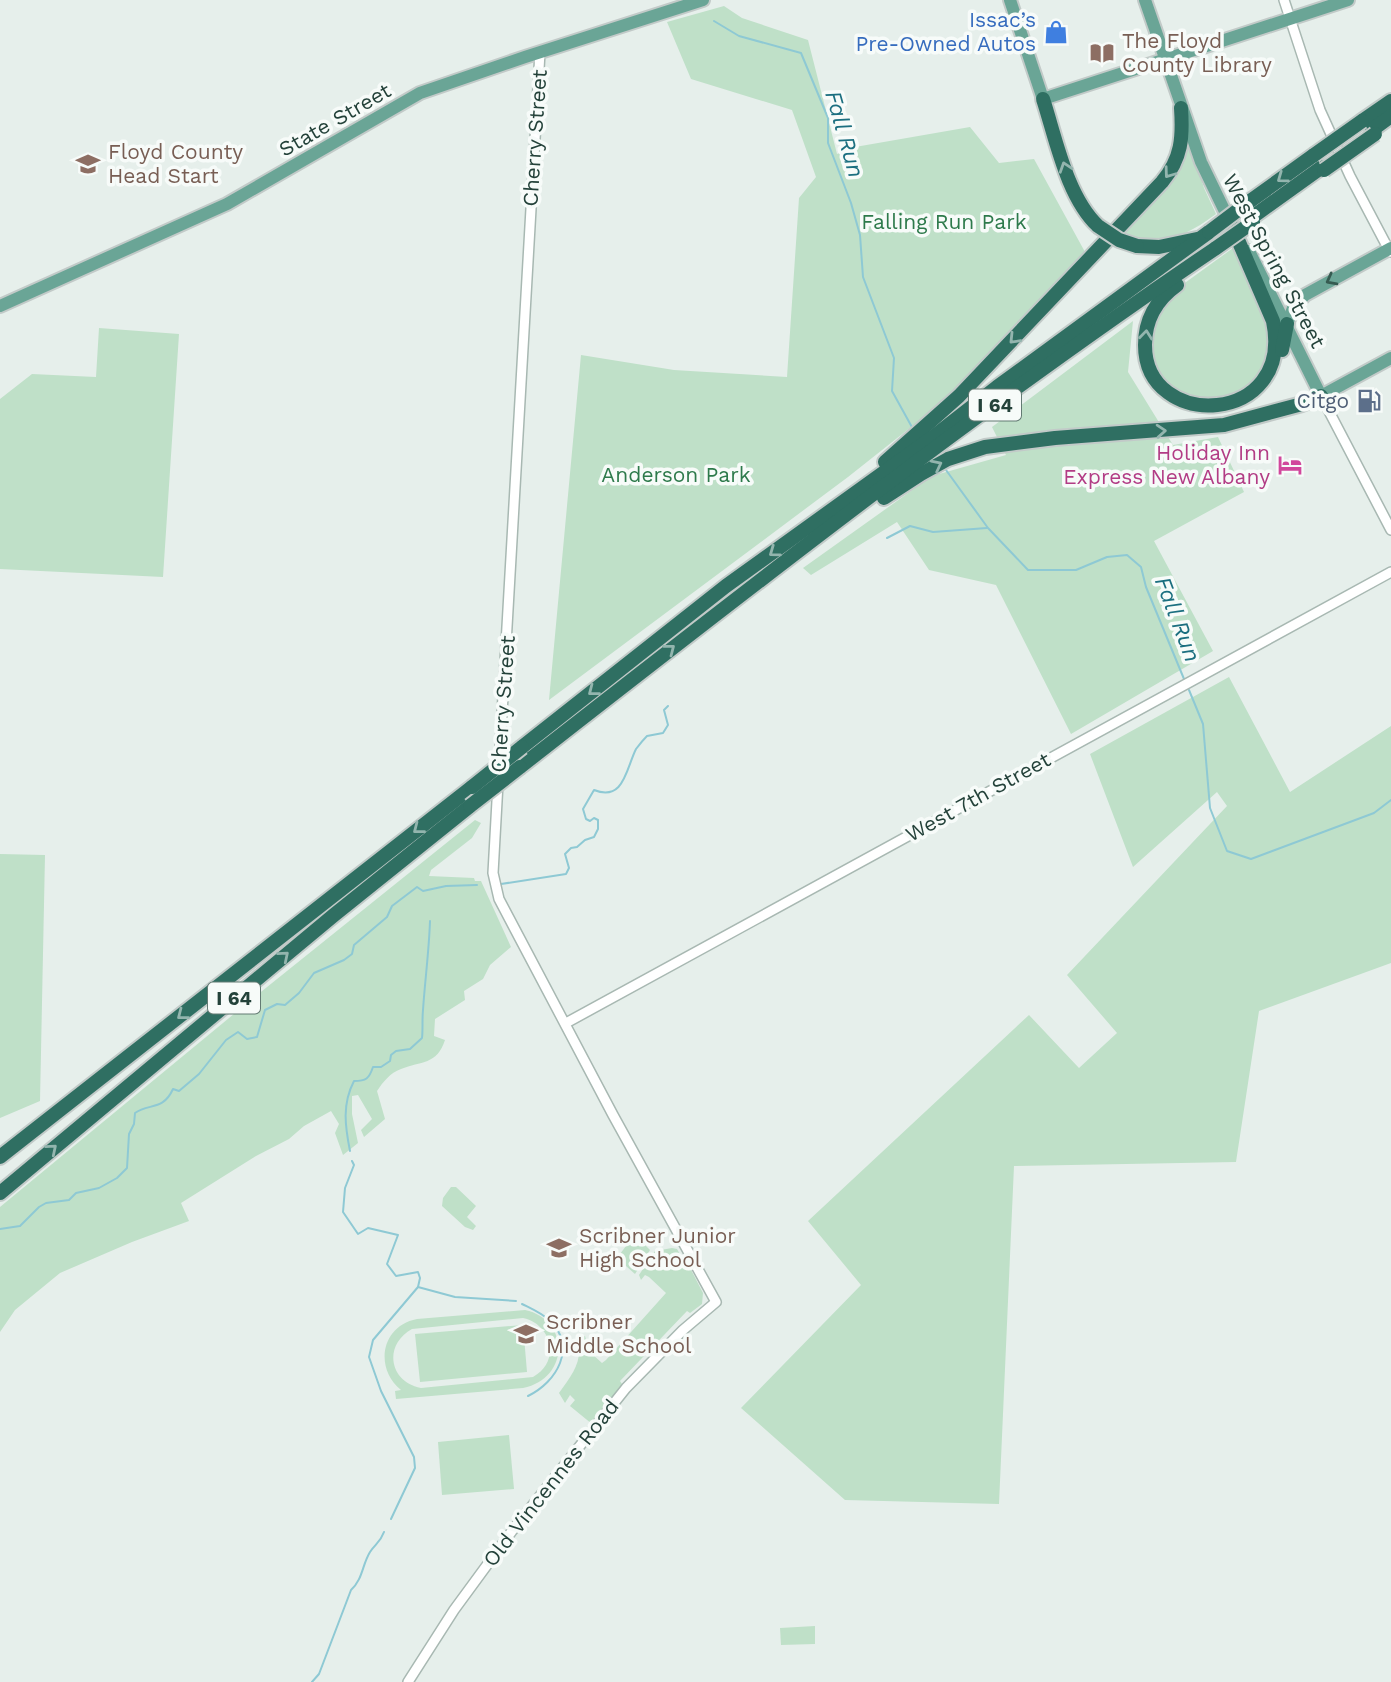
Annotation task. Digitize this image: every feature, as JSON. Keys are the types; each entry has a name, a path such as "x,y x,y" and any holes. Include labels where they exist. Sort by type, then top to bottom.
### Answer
{"highway":[{"path":"1043,99 1071,186 1088,216 1098,226 1113,237 1137,246 1159,247 1210,240 1210,260 1168,292 1152,313 1145,338 1148,363 1167,391 1197,405 1221,406 1244,397 1276,370 1287,324"},
{"name":"I 64","path":"0,1157 726,586 902,460 964,422 1210,240 1250,215 1369,129 1391,101"},
{"path":"829,513 959,396 1163,181 1177,162 1180,152 1181,108"},
{"path":"1369,129 1391,116"},
{"name":"I 64","path":"1369,129 1391,122"},
{"path":"1232,226 1273,321 1275,332 1274,356 1259,387"},
{"name":"I 64","path":"0,1193 334,915 470,806 776,566 1141,299 1210,240"},
{"path":"776,566 819,544 921,474 968,452 1020,441 1224,425 1302,404 1321,396"}],"main road":[{"name":"State Street","path":"0,306 227,204 410,98 442,84 703,0"},
{"path":"1010,0 1043,99 1348,0"},
{"name":"West Spring Street","path":"1145,0 1206,174 1232,226 1251,254 1321,396"},
{"path":"1287,324 1292,310 1305,295 1390,250"},
{"path":"1321,396 1391,358"}],"street":[{"path":"1284,0 1320,110 1350,176 1390,250"},
{"name":"Cherry Street","path":"540,52 493,873 499,899 716,1302"},
{"name":"West Spring Street","path":"1321,396 1391,530"},
{"name":"West 7th Street","path":"566,1023 1391,572"},
{"name":"Old Vincennes Road","path":"408,1682 454,1610 512,1531 626,1388 683,1330 716,1302"}],"green space":[{"path":"724,6 742,18 808,40 837,154 855,147 970,127 999,163 1034,159 1085,252 949,397 848,477 549,700 581,355 674,370 787,377 799,198 816,177 792,110 691,79 667,22"},
{"path":"1189,142 1204,188 1216,214 1193,229 1172,238 1136,238 1122,234 1180,170"},
{"path":"1233,248 1262,306 1271,343 1258,379 1237,396 1196,400 1172,389 1155,369 1149,344 1153,321 1171,293"},
{"path":"1133,321 1128,372 1173,445 1218,437 1244,492 1154,541 1213,651 1071,734 996,585 929,570 897,522 811,575 803,568 932,476 1006,455 992,427"},
{"path":"99,328 179,334 163,577 0,569 0,399 32,374 96,377"},
{"path":"1229,677 1290,792 1391,726 1391,963 1259,1011 1236,1162 1014,1166 999,1504 845,1500 741,1408 861,1285 808,1221 1029,1015 1079,1068 1117,1033 1067,975 1227,806 1217,792 1133,867 1090,754"},
{"path":"475,820 481,823 472,838 431,870 429,876 474,878 475,881 481,881 511,947 490,965 483,979 464,991 465,1000 435,1019 434,1036 445,1040 438,1054 428,1061 397,1071 379,1088 377,1091 385,1119 364,1137 361,1130 372,1119 358,1095 352,1096 352,1114 358,1143 343,1155 335,1133 339,1124 331,1111 181,1203 189,1221 60,1273 15,1310 0,1332 0,1207"},
{"path":"0,854 45,855 40,1101 0,1118"},
{"path":"451,1187 456,1187 476,1206 467,1217 476,1226 473,1230 465,1227 442,1206 443,1198"},
{"path":"632,1238 639,1239 650,1250 635,1274 617,1258"},
{"path":"677,1249 686,1265 688,1264 703,1293 702,1304 690,1313 687,1311 620,1381 622,1384 592,1424 570,1406 575,1400 570,1395 565,1403 559,1393 578,1361 578,1339 585,1336 586,1340 582,1345 602,1363 606,1360 666,1293 649,1277 645,1275 641,1280 639,1275 655,1251"},
{"path":"525,1310 540,1316 551,1325 557,1337 556,1362 549,1373 538,1382 523,1388 396,1399 395,1391 401,1390 387,1371 385,1349 396,1330 417,1319","holes":["523,1318 533,1322 546,1335 550,1353 542,1370 533,1377 421,1388 410,1384 396,1371 394,1353 397,1344 412,1329"]},
{"path":"523,1325 527,1372 420,1382 415,1334"},
{"path":"509,1435 514,1489 442,1495 438,1442"},
{"path":"815,1626 815,1644 781,1645 780,1628"}],"waterway":[{"name":"Fall Run","path":"714,21 739,36 801,53 828,118 828,143 860,235 863,277 894,358 892,391 913,429"},
{"name":"Fall Run","path":"946,470 988,528 1028,570 1076,570 1107,557 1127,555 1141,567 1146,587 1184,679"},
{"path":"887,538 910,526 933,532 987,528"},
{"name":"Fall Run","path":"1189,690 1203,724 1210,808 1227,851 1251,859 1374,813 1391,800"},
{"path":"501,884 566,874 569,868 565,854 571,848 594,837 598,829 598,820 586,819 583,809 594,790 604,793 618,788 636,749 647,736 663,733 668,725 664,710 668,706"},
{"path":"0,1229 20,1226 46,1203 69,1200 76,1193 99,1188 117,1178 127,1168 129,1134 135,1113 165,1101 173,1089 179,1091 199,1074 226,1040 238,1032 247,1039 257,1037 265,1010 277,1004 285,1005 299,993 314,973 352,954 354,945 387,917 392,906 417,887 423,891 446,886 477,885"},
{"path":"350,1151 346,1115 354,1081 366,1078 373,1067 381,1067 390,1061 391,1055 396,1051 410,1049 422,1038 430,921"},
{"path":"352,1161 354,1165 345,1188 343,1212 358,1234 368,1228 398,1235 387,1264 396,1276 418,1272 420,1278 418,1287 373,1340 369,1357 381,1391 414,1457 415,1468 391,1519"},
{"path":"418,1287 455,1297 516,1301"},
{"path":"522,1304 550,1321 558,1331 563,1352 555,1373 528,1396"},
{"path":"312,1682 319,1674 351,1590 358,1581 367,1557 384,1532"}],"place":[{"name":"Issac’s Pre-Owned Autos","path":"1056,32"},
{"name":"The Floyd County Library","path":"1102,53"},
{"name":"Floyd County Head Start","path":"88,164"},
{"name":"Citgo","path":"1369,401"},
{"name":"Holiday Inn Express New Albany","path":"1290,465"},
{"name":"Scribner Junior High School","path":"559,1248"},
{"name":"Scribner Middle School","path":"526,1334"}],"park label":[{"name":"Falling Run Park","path":"944,222"},
{"name":"Anderson Park","path":"676,475"}]}
